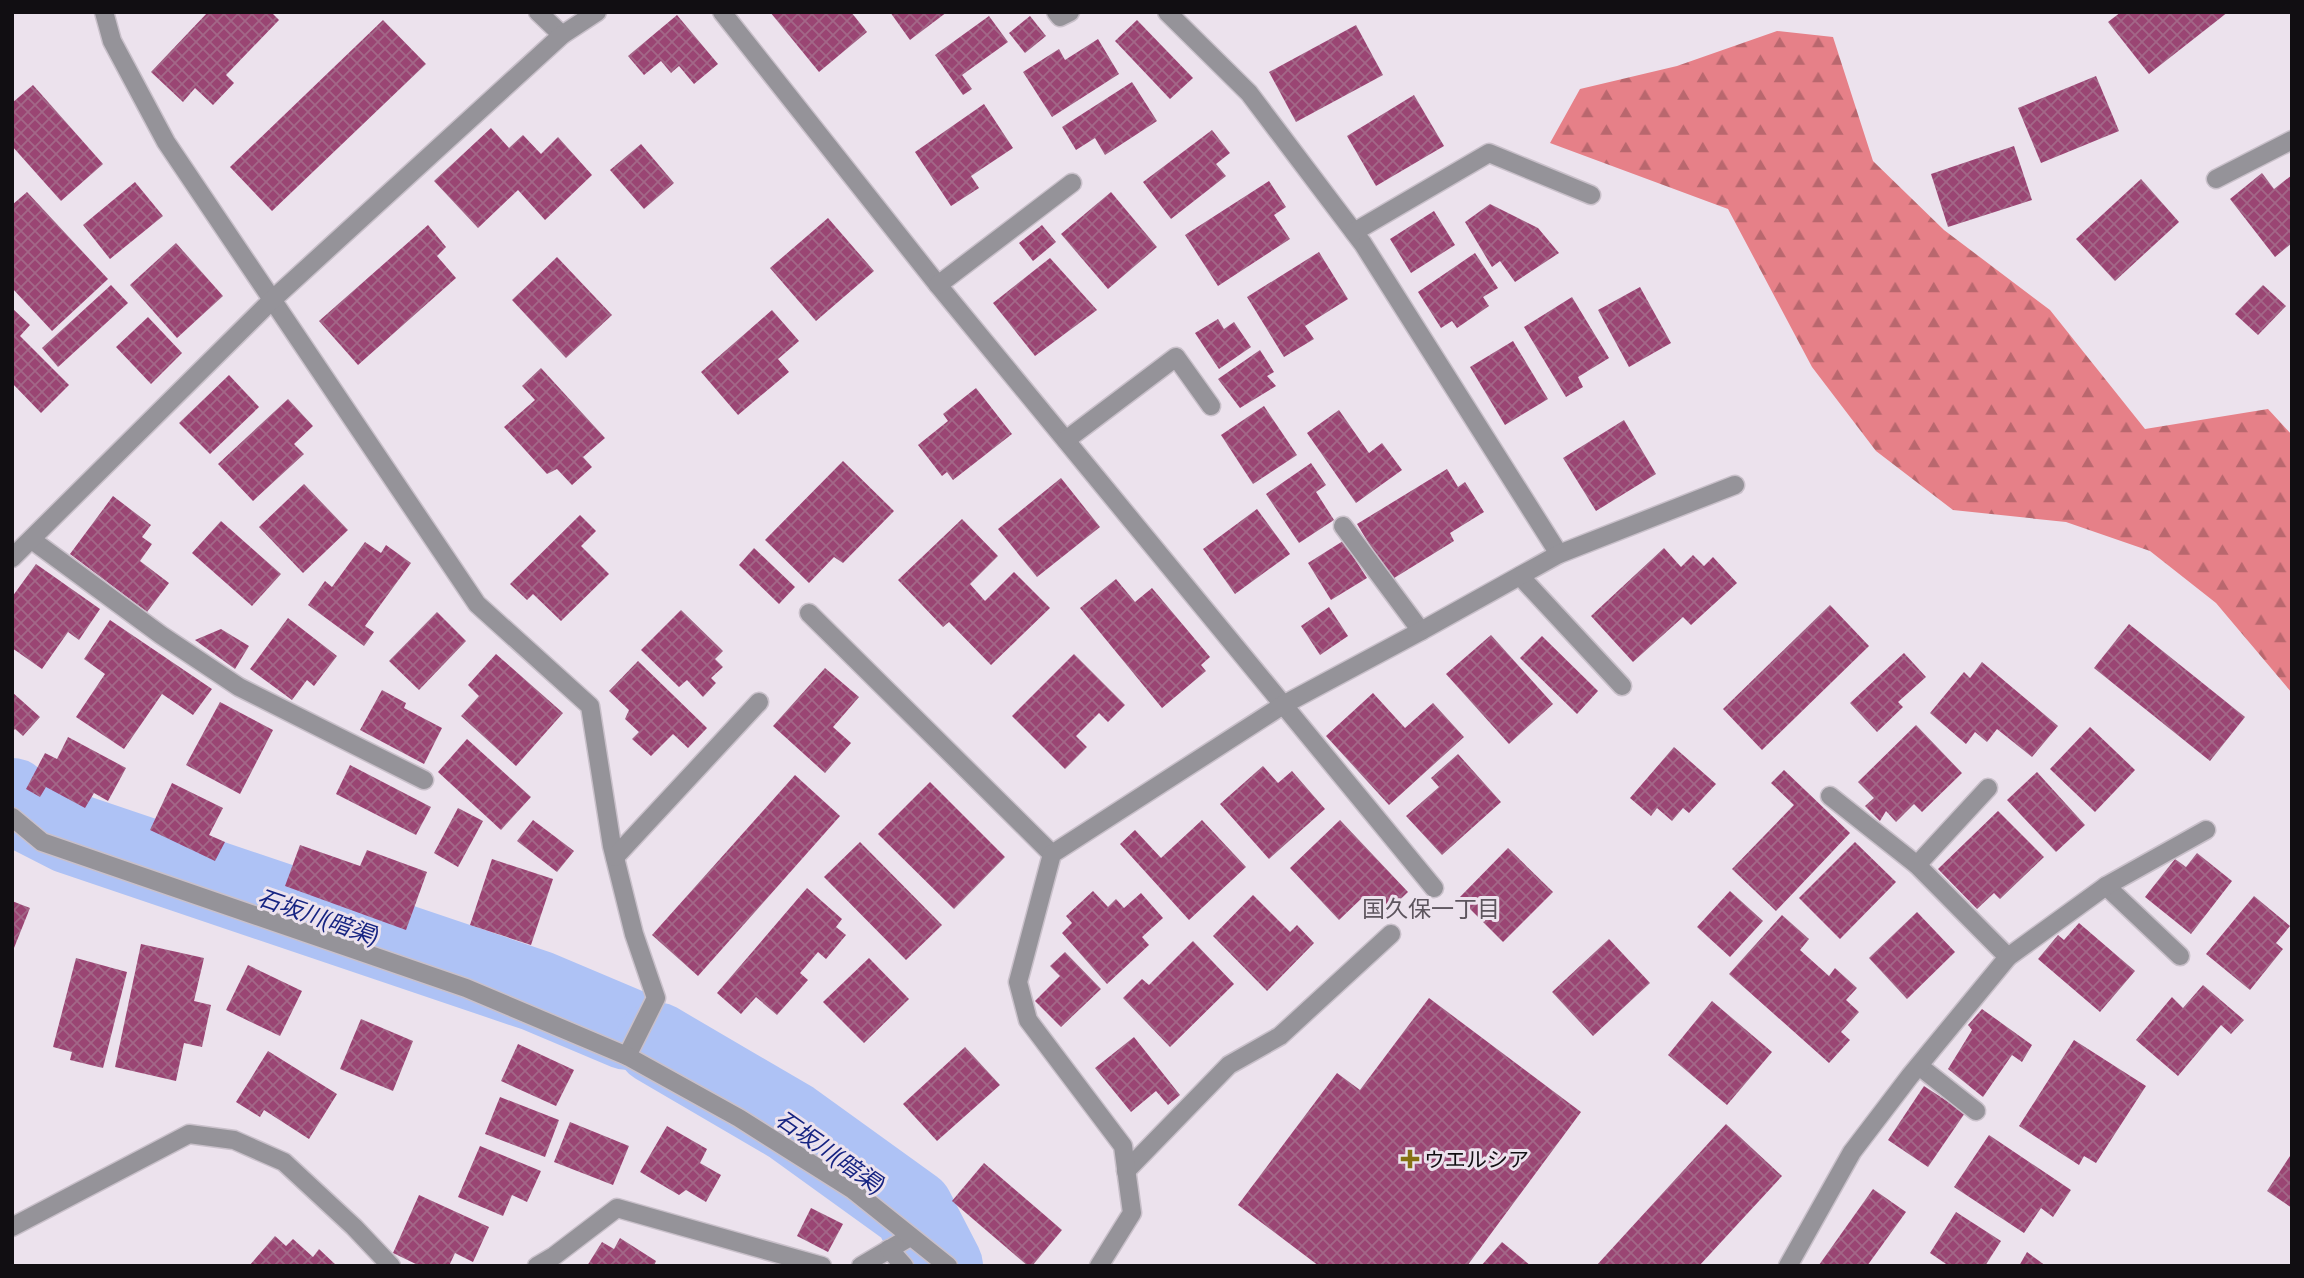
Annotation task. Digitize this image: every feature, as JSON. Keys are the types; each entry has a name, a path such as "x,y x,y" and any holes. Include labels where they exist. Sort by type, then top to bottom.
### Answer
{"street":[{"path":"104,12 112,40 166,142 477,604 590,706 615,857 634,934 656,998 627,1056"},
{"path":"538,12 562,35"},
{"path":"12,558 272,300 562,35 597,12"},
{"path":"722,12 938,285 1434,888"},
{"path":"1056,12 1060,18 1070,12"},
{"path":"1167,12 1249,93 1354,232 1559,554"},
{"path":"2216,179 2292,140"},
{"path":"1354,232 1489,153 1591,195"},
{"path":"938,285 1072,183"},
{"path":"1066,439 1176,356 1211,406"},
{"path":"1099,1266 1132,1213 1123,1146 1028,1020 1018,982 1052,854 1283,705 1559,554 1735,485"},
{"path":"1343,526 1422,631"},
{"path":"32,540 161,635 239,687 424,780"},
{"path":"1520,576 1622,686"},
{"path":"809,613 1052,854"},
{"path":"615,857 759,702"},
{"path":"1917,865 1988,788"},
{"path":"1830,796 1917,865 2008,957"},
{"path":"12,817 42,842 466,988 627,1056 739,1118 853,1190 948,1266"},
{"path":"1788,1266 1852,1152 2008,957 2106,886 2206,830"},
{"path":"2106,886 2179,956"},
{"path":"1126,1171 1228,1065 1280,1037 1391,934"},
{"path":"1919,1066 1976,1111"},
{"path":"12,1227 189,1134 234,1140 284,1162 354,1227 391,1266"},
{"path":"537,1266 617,1208 822,1266"},
{"path":"861,1266 889,1249 914,1240"},
{"path":"889,1249 904,1266"}],"green space":[{"path":"1777,31 1833,37 1873,161 1944,230 2050,310 2145,429 2268,409 2292,435 2292,693 2216,603 2150,551 2066,522 1953,510 1876,451 1812,367 1728,209 1550,143 1580,89 1677,66"}],"building":[{"path":"208,12 271,12 279,20 226,75 234,83 213,105 195,88 183,102 151,72"},
{"path":"770,12 851,12 867,32 819,72"},
{"path":"890,12 947,12 910,40"},
{"path":"2121,12 2228,12 2149,74 2108,22"},
{"path":"677,15 718,64 694,84 679,66 671,73 661,61 644,75 628,56"},
{"path":"989,16 1008,42 962,75 972,89 963,95 935,55"},
{"path":"1030,16 1046,36 1025,53 1009,33"},
{"path":"383,20 426,64 272,211 230,167"},
{"path":"1137,20 1193,78 1170,99 1115,41"},
{"path":"1356,25 1383,75 1296,122 1269,72"},
{"path":"1098,39 1119,74 1052,117 1023,72 1059,49 1065,60"},
{"path":"2096,76 2119,131 2041,163 2018,108"},
{"path":"1132,82 1157,121 1105,155 1095,138 1076,150 1062,127"},
{"path":"33,85 103,164 61,201 12,146 12,103"},
{"path":"1414,95 1444,146 1376,186 1347,136"},
{"path":"984,104 1013,148 971,176 979,188 951,206 915,152"},
{"path":"491,128 509,148 523,135 541,154 558,137 592,175 545,220 518,190 478,228 434,181"},
{"path":"1212,130 1230,153 1216,164 1226,176 1171,219 1143,182"},
{"path":"641,144 674,183 644,209 610,170"},
{"path":"2014,146 2032,200 1948,227 1931,174"},
{"path":"2262,173 2274,189 2292,175 2292,243 2275,257 2230,199"},
{"path":"2141,179 2179,222 2115,281 2076,239"},
{"path":"1269,181 1286,207 1274,215 1290,239 1218,286 1185,235"},
{"path":"135,182 163,216 110,259 83,225"},
{"path":"27,192 108,279 52,331 12,288 12,205"},
{"path":"1111,192 1157,247 1108,289 1061,234"},
{"path":"1490,204 1538,228 1559,253 1515,282 1500,261 1492,267 1465,222"},
{"path":"1434,211 1455,245 1411,273 1390,239"},
{"path":"828,218 874,271 816,321 770,268"},
{"path":"428,225 446,247 437,256 456,278 358,365 319,321"},
{"path":"1042,225 1056,242 1033,261 1019,243"},
{"path":"176,243 223,296 177,338 130,285"},
{"path":"1319,252 1348,299 1305,326 1314,339 1284,357 1247,297"},
{"path":"1475,253 1498,288 1483,297 1489,306 1457,328 1452,321 1441,328 1418,292"},
{"path":"557,257 612,315 566,358 512,300"},
{"path":"1050,258 1097,310 1035,356 993,303"},
{"path":"111,285 128,303 58,367 42,348"},
{"path":"2263,285 2286,306 2258,335 2235,314"},
{"path":"1640,287 1671,343 1629,367 1598,310"},
{"path":"1572,297 1609,358 1578,377 1583,387 1566,397 1524,327"},
{"path":"12,308 30,325 20,336 69,385 41,413 12,383"},
{"path":"772,310 799,341 778,359 789,372 738,415 701,372"},
{"path":"148,317 182,353 151,384 116,347"},
{"path":"1218,319 1224,329 1234,322 1251,347 1219,369 1195,333"},
{"path":"1513,341 1548,399 1505,425 1470,367"},
{"path":"1260,350 1274,372 1267,376 1276,386 1240,408 1218,379"},
{"path":"541,368 605,438 583,457 592,467 572,485 557,469 547,474 504,427 535,400 522,386"},
{"path":"229,375 259,407 210,454 179,423"},
{"path":"976,388 1012,434 953,480 947,472 942,476 918,445 948,421 943,414"},
{"path":"288,399 313,426 294,444 304,454 253,501 218,464"},
{"path":"1264,406 1297,455 1253,484 1221,435"},
{"path":"1339,410 1369,453 1382,443 1402,470 1356,503 1307,433"},
{"path":"1624,420 1656,474 1596,511 1563,458"},
{"path":"843,461 894,511 843,563 834,557 809,583 765,540"},
{"path":"1311,463 1326,485 1316,492 1334,520 1299,543 1266,494"},
{"path":"1447,469 1458,487 1465,482 1484,512 1450,533 1454,541 1391,580 1357,524"},
{"path":"1061,478 1100,527 1037,577 998,529"},
{"path":"304,484 348,530 303,573 259,527"},
{"path":"113,496 151,525 142,537 152,544 140,561 169,583 147,612 70,554"},
{"path":"1257,509 1290,554 1235,594 1203,549"},
{"path":"580,515 596,531 581,546 609,574 561,621 533,594 527,600 510,584"},
{"path":"962,519 998,556 970,584 985,601 1014,572 1050,608 991,665 949,622 943,627 898,580"},
{"path":"221,521 281,574 252,606 192,553"},
{"path":"1343,541 1367,578 1331,600 1308,563"},
{"path":"365,542 381,553 386,545 411,563 365,626 374,632 364,646 308,605 325,581 332,587"},
{"path":"754,548 795,587 779,604 739,565"},
{"path":"1664,548 1681,567 1693,555 1704,566 1713,557 1737,583 1691,625 1683,617 1633,662 1591,616"},
{"path":"36,564 100,609 79,640 68,632 42,669 12,648 12,597"},
{"path":"1116,579 1135,602 1152,588 1210,657 1201,665 1206,671 1162,708 1080,608"},
{"path":"1830,605 1869,646 1762,750 1723,709"},
{"path":"1329,607 1348,636 1320,655 1301,626"},
{"path":"681,610 723,651 715,659 723,667 711,678 716,683 703,697 687,680 679,687 641,650"},
{"path":"437,612 466,641 419,690 389,661"},
{"path":"288,618 337,656 314,686 307,680 292,700 250,669"},
{"path":"110,620 212,689 193,715 162,694 124,749 76,717 105,674 84,659"},
{"path":"2129,624 2245,717 2210,761 2094,668"},
{"path":"221,629 249,646 235,669 195,640"},
{"path":"1491,635 1553,704 1509,744 1446,674"},
{"path":"1542,636 1598,691 1577,714 1520,658"},
{"path":"1904,653 1926,677 1898,702 1903,707 1877,732 1850,703"},
{"path":"496,654 563,713 516,766 461,716 479,696 468,685"},
{"path":"1074,654 1125,705 1108,722 1099,713 1076,736 1087,747 1065,769 1012,716"},
{"path":"638,661 707,728 688,748 673,734 651,756 632,739 639,732 625,719 629,710 609,691"},
{"path":"1982,662 2058,726 2032,757 1997,729 1987,742 1975,732 1966,744 1930,713 1964,672 1970,678"},
{"path":"825,668 859,697 833,727 851,743 825,773 773,726"},
{"path":"382,690 406,703 404,708 442,728 424,764 360,730"},
{"path":"12,692 40,717 23,736 15,729 12,732"},
{"path":"1373,693 1405,728 1433,703 1464,737 1389,805 1326,736"},
{"path":"220,702 273,730 240,794 186,765"},
{"path":"1916,725 1962,773 1922,812 1914,804 1896,822 1886,811 1880,821 1865,806 1874,798 1858,782"},
{"path":"2090,727 2135,770 2095,812 2050,769"},
{"path":"68,737 126,768 108,801 94,793 85,808 46,787 40,797 26,789 45,753 57,759"},
{"path":"467,739 531,797 501,830 438,772"},
{"path":"1674,747 1716,784 1689,813 1683,808 1672,821 1657,808 1651,816 1630,798"},
{"path":"1458,754 1501,802 1442,855 1406,816 1439,787 1431,778"},
{"path":"350,765 431,807 416,835 336,794"},
{"path":"1263,766 1278,783 1292,771 1325,809 1269,859 1220,804"},
{"path":"1784,770 1850,833 1776,911 1732,869 1794,805 1771,783"},
{"path":"2037,772 2085,825 2056,852 2007,800"},
{"path":"795,775 840,816 698,976 652,935"},
{"path":"930,782 1005,857 954,909 878,834"},
{"path":"172,783 223,808 209,835 225,842 215,861 150,830"},
{"path":"458,808 483,821 458,867 434,853"},
{"path":"1998,811 2044,857 2000,899 1994,893 1977,909 1938,869"},
{"path":"533,820 574,851 557,872 517,841"},
{"path":"1202,820 1246,867 1189,920 1120,844 1135,830 1161,858"},
{"path":"1340,820 1408,892 1382,917 1363,897 1339,920 1290,868"},
{"path":"860,842 942,925 906,960 824,877"},
{"path":"1855,842 1896,882 1840,939 1799,898"},
{"path":"300,845 360,866 367,850 427,872 406,930 285,886"},
{"path":"1508,848 1553,892 1503,942 1459,898"},
{"path":"2197,853 2232,881 2191,934 2145,897 2175,859 2186,867"},
{"path":"492,859 553,879 531,945 470,925"},
{"path":"807,888 842,919 836,927 846,935 826,959 818,952 800,973 808,980 777,1015 756,997 741,1014 717,993"},
{"path":"1093,891 1108,907 1116,899 1124,908 1141,893 1163,918 1142,937 1149,945 1107,984 1062,933 1072,923 1066,916"},
{"path":"1730,891 1763,921 1730,957 1697,927"},
{"path":"1253,895 1290,932 1297,925 1314,943 1267,991 1213,936"},
{"path":"2254,896 2290,926 2276,943 2283,949 2250,990 2206,954"},
{"path":"12,901 30,908 12,953"},
{"path":"1917,912 1955,952 1907,999 1869,958"},
{"path":"1782,915 1809,939 1800,950 1829,976 1835,968 1857,988 1846,1000 1859,1012 1841,1032 1850,1040 1829,1063 1729,974"},
{"path":"2079,923 2135,971 2100,1012 2038,959 2058,935 2064,940"},
{"path":"1609,939 1650,983 1593,1036 1552,992"},
{"path":"1193,941 1234,984 1170,1047 1123,998 1142,979 1149,985"},
{"path":"141,944 204,958 194,1001 211,1005 202,1047 184,1043 176,1081 115,1067"},
{"path":"1065,952 1101,989 1061,1027 1035,1001 1060,976 1050,966"},
{"path":"76,958 127,972 103,1068 70,1060 72,1052 53,1047"},
{"path":"869,958 909,999 864,1043 823,1002"},
{"path":"248,965 302,991 280,1036 226,1010"},
{"path":"2203,985 2244,1020 2231,1034 2221,1025 2178,1076 2136,1040 2172,997 2183,1008"},
{"name":"ウエルシア","path":"1429,998 1581,1112 1467,1266 1319,1266 1238,1205 1337,1073 1360,1090"},
{"path":"1712,1001 1772,1052 1727,1105 1668,1055"},
{"path":"1982,1009 2032,1045 2022,1062 2012,1055 1983,1097 1948,1069 1972,1030 1968,1025"},
{"path":"361,1019 413,1041 393,1091 340,1069"},
{"path":"1134,1037 1180,1095 1168,1105 1156,1091 1131,1112 1095,1068"},
{"path":"2074,1040 2146,1086 2096,1163 2084,1156 2079,1165 2019,1126"},
{"path":"518,1044 574,1070 556,1106 501,1081"},
{"path":"965,1047 1000,1085 937,1141 903,1104"},
{"path":"268,1051 337,1094 309,1139 264,1110 260,1117 236,1102"},
{"path":"1924,1086 1965,1113 1928,1167 1888,1140"},
{"path":"500,1097 559,1120 545,1157 485,1134"},
{"path":"570,1122 629,1146 613,1185 554,1162"},
{"path":"1726,1124 1782,1176 1699,1266 1596,1266"},
{"path":"667,1126 707,1149 700,1163 721,1175 706,1202 686,1190 679,1195 640,1172"},
{"path":"1989,1135 2071,1190 2053,1217 2041,1208 2024,1233 1954,1187"},
{"path":"480,1146 541,1171 527,1202 512,1195 503,1216 458,1197"},
{"path":"2292,1153 2292,1208 2267,1191"},
{"path":"984,1163 1062,1230 1032,1266 1028,1266 952,1201"},
{"path":"1873,1189 1906,1212 1867,1266 1819,1265"},
{"path":"419,1195 489,1227 473,1262 455,1253 449,1266 420,1266 393,1253"},
{"path":"811,1208 843,1224 828,1252 797,1236"},
{"path":"1956,1212 2001,1241 1985,1266 1949,1266 1930,1253"},
{"path":"275,1236 286,1246 293,1239 313,1257 319,1249 337,1266 249,1266"},
{"path":"620,1238 656,1261 654,1266 587,1266 602,1242 614,1249"},
{"path":"1502,1242 1531,1266 1481,1266"},
{"path":"2027,1252 2046,1266 2019,1266"}],"waterway":[{"name":"石坂川(暗渠)","path":"12,799 17,806 70,833 537,991 627,1029"},
{"name":"石坂川(暗渠)","path":"656,1043 791,1122 913,1210 942,1266"}],"place":[{"name":"ウエルシア","path":"1410,1159"}],"district":[{"name":"国久保一丁目","path":"1431,909"}]}
